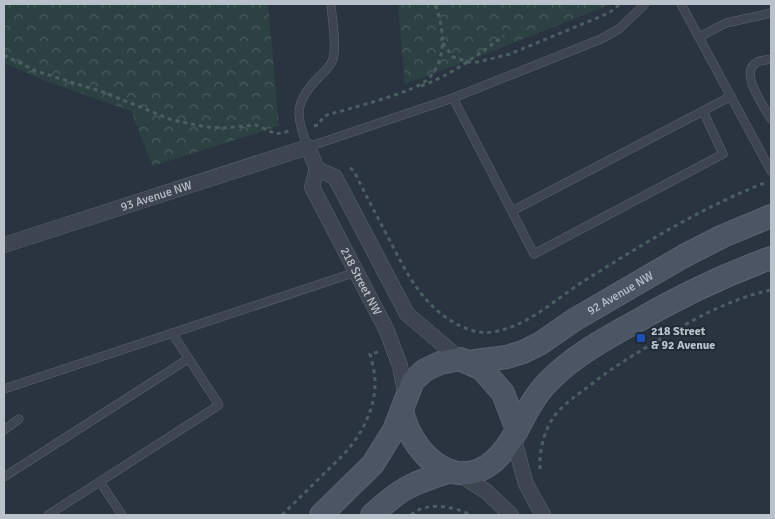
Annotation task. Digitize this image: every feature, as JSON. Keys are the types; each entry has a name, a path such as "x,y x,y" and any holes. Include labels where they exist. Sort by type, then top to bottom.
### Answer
{"main road":[{"name":"92 Avenue NW","path":"321,515 373,464 394,430 413,382 425,370 440,363 507,357 523,352 684,256 723,236 771,216"},
{"path":"372,515 404,488 420,480 478,470 493,462 505,449 528,410 547,383 562,369 590,349 678,298 727,274 771,258"},
{"path":"464,360 482,369 503,393 515,434"},
{"path":"404,403 409,431 419,447 428,458 455,473"}],"street":[{"name":"218 Street NW","path":"308,147 317,169 312,187 394,347 404,403"},
{"name":"93 Avenue NW","path":"4,246 308,147"},
{"name":"218 Street NW","path":"317,169 335,177 407,314 464,360"},
{"path":"515,434 526,484 543,515"},
{"path":"455,473 487,492 511,515"}],"lane":[{"path":"331,4 333,60 329,67 308,88 299,106 301,129 308,147 453,98 601,39 619,29 645,4"},
{"path":"681,4 771,171"},
{"path":"699,37 726,23 771,13"},
{"path":"771,59 756,62 750,68 749,78 771,118"},
{"path":"512,210 731,96"},
{"path":"453,98 534,254 723,154 703,111"},
{"path":"4,389 356,272"},
{"path":"48,515 218,405 172,333"},
{"path":"4,477 188,359"},
{"path":"4,430 19,420"},
{"path":"100,482 122,515"}],"path":[{"path":"413,89 427,80 434,72 439,58 443,42 441,20 435,4"},
{"path":"443,42 449,54 453,57 469,62 478,62 510,54 610,13 620,4"},
{"path":"318,125 324,116 437,80 469,62 504,36"},
{"path":"4,55 36,71 106,94 172,120 206,127 222,128 256,125 276,134"},
{"path":"346,165 354,171 416,288 439,312 452,321 464,327 490,333 522,323 650,240 716,204 771,180"},
{"path":"543,477 540,468 540,458 543,440 555,415 568,402 615,366 700,316 749,295 771,290"},
{"path":"282,515 352,445 370,411 373,396 375,381 370,354 386,350"},
{"path":"411,515 427,508 439,506 454,508 471,515"}],"green space":[{"path":"4,4 268,4 279,126 153,166 131,111 48,82 4,63"},
{"path":"398,4 611,4 405,84"}],"place":[{"name":"218 Street & 92 Avenue","path":"641,338"}]}
